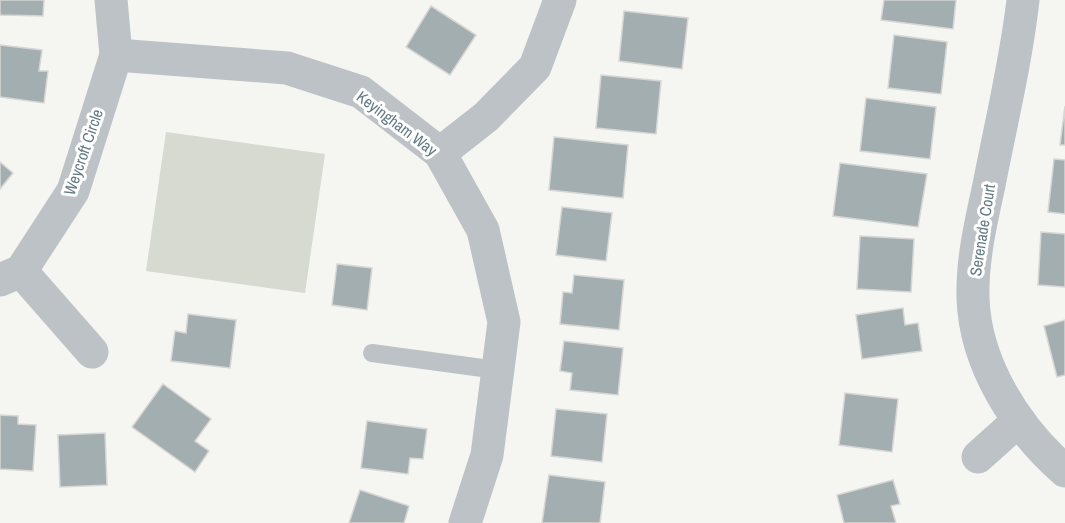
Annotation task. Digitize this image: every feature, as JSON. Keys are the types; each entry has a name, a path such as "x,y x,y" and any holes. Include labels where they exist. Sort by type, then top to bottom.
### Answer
{"street":[{"name":"Weycroft Circle","path":"10,276 73,191 116,55 111,0"},
{"path":"440,153 486,117 535,67 560,0"},
{"name":"Serenade Court","path":"1023,0 1018,41 975,256 973,299 981,342 996,383 1018,421 1046,454 1065,471"},
{"name":"Keyingham Way","path":"116,55 287,68 361,92 440,153 483,230 504,322 487,454 465,523"},
{"path":"10,276 92,352"},
{"path":"978,458 1018,421"}],"lane":[{"path":"372,353 497,370"}],"shaded area":[{"path":"166,132 325,154 305,293 146,271"}],"building":[{"path":"0,0 44,0 43,16 0,15"},
{"path":"884,0 956,0 953,29 881,20"},
{"path":"431,6 476,35 450,75 406,47"},
{"path":"624,11 688,18 682,69 619,61"},
{"path":"894,35 947,42 941,94 888,88"},
{"path":"0,45 42,50 39,71 48,71 44,103 0,97"},
{"path":"601,75 661,81 656,134 596,128"},
{"path":"866,98 936,107 930,159 860,151"},
{"path":"1065,106 1065,145 1060,145"},
{"path":"554,137 628,145 623,198 549,190"},
{"path":"1054,159 1065,160 1065,214 1048,212"},
{"path":"0,162 13,173 0,189"},
{"path":"840,163 927,174 918,227 833,216"},
{"path":"562,207 612,213 606,261 556,255"},
{"path":"1041,232 1065,234 1065,287 1038,285"},
{"path":"860,236 914,239 911,292 857,289"},
{"path":"337,264 372,268 367,310 332,305"},
{"path":"574,275 624,280 619,330 560,324 563,292 572,293"},
{"path":"903,308 905,325 918,323 922,351 862,359 856,315"},
{"path":"188,314 236,320 230,368 171,361 175,331 186,333"},
{"path":"1065,320 1065,375 1057,377 1044,326"},
{"path":"564,341 623,348 618,395 570,390 572,373 560,371"},
{"path":"163,384 211,419 195,441 209,451 195,472 132,427"},
{"path":"845,393 898,399 892,452 839,445"},
{"path":"556,409 607,414 602,462 551,456"},
{"path":"0,415 18,416 18,424 36,425 33,471 0,469"},
{"path":"367,421 427,429 423,459 410,458 408,474 361,468"},
{"path":"105,433 107,485 60,487 58,435"},
{"path":"549,475 605,482 600,523 542,523"},
{"path":"893,480 900,504 891,506 896,523 844,523 837,495"},
{"path":"360,490 409,506 404,523 349,523"}]}
